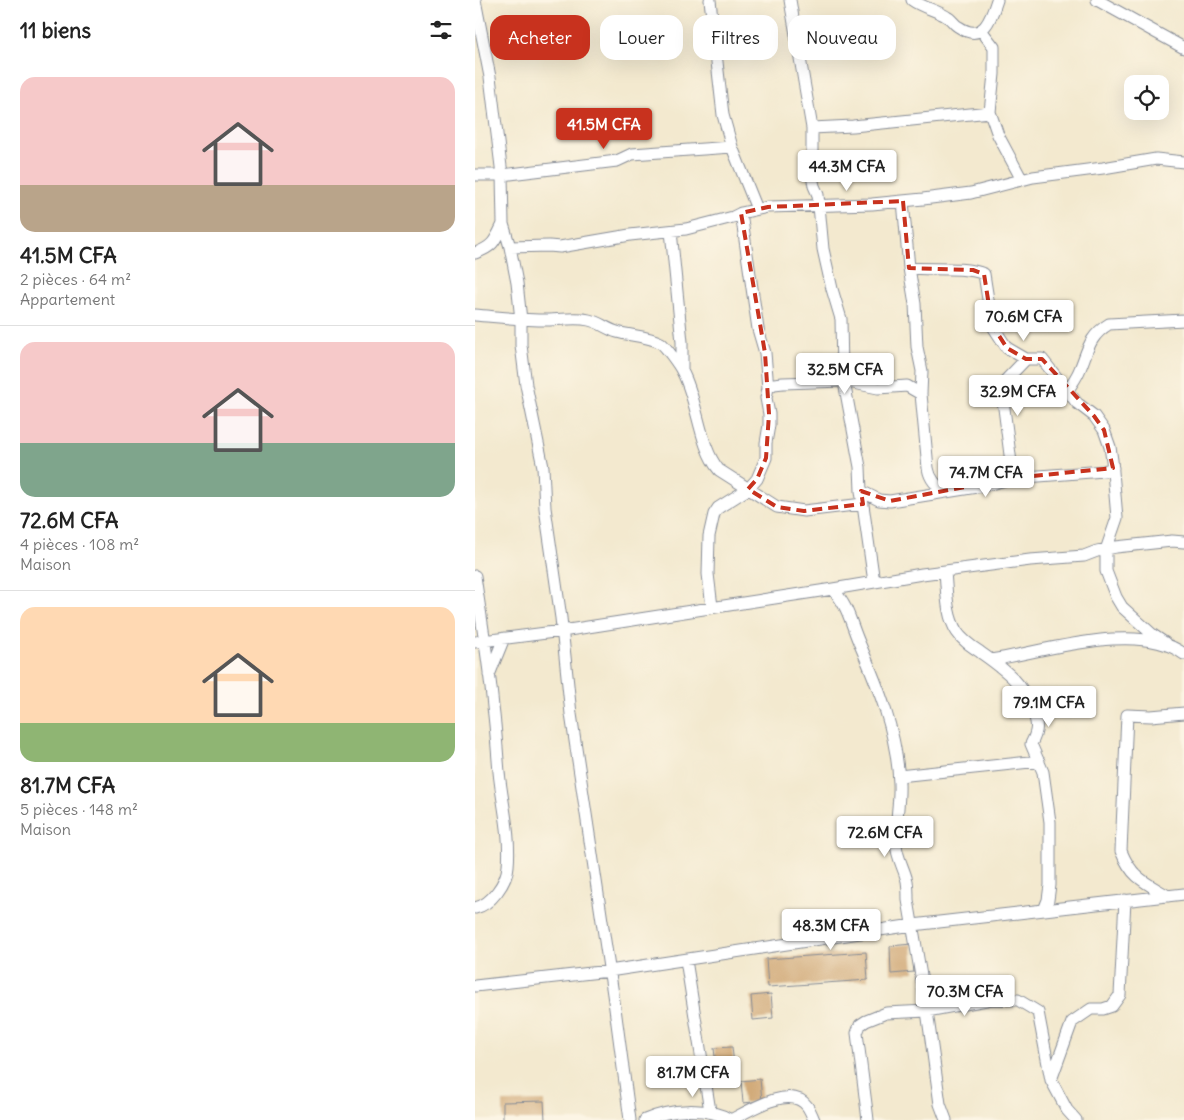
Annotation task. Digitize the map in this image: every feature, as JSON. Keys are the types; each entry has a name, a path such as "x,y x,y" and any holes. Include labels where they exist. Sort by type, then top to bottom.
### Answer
{"street":[{"path":"475,0 490,77 502,175 503,224 517,282 521,320 521,345 526,384 537,430 543,467 545,508 571,714 631,1120"},
{"path":"710,0 723,115 732,147 757,209"},
{"path":"790,0 812,128 812,176 818,194 823,249 841,319 842,371 860,467 861,491 874,582"},
{"path":"912,0 921,6 947,16 957,27 973,33 981,30 988,24 997,0"},
{"path":"1097,0 1184,48"},
{"path":"981,30 993,47 994,74 990,112 998,135 1023,180"},
{"path":"812,128 853,126 990,112"},
{"path":"475,175 502,175 617,162 632,154 732,147"},
{"path":"510,247 560,247 630,235 686,229 768,207 903,201 971,193 1023,180 1157,159 1184,162"},
{"path":"903,201 909,268 915,304 917,347 922,371 921,394 929,476 935,484 946,492"},
{"path":"711,607 708,574 709,536 714,514 718,508 748,489 757,479 766,458 769,425 769,414 765,398 768,388 765,353 758,329 741,213"},
{"path":"475,253 493,244 503,224"},
{"path":"671,231 682,342 682,370"},
{"path":"909,268 973,270 984,274 992,325 1007,348 1026,359 1042,359 1077,403 1094,416 1105,430 1113,468 1117,518 1106,550 1107,571 1116,597 1122,607 1153,635 1184,654"},
{"path":"475,315 521,320 565,320 574,318 590,320 615,331 662,344 682,370 692,397 707,452 719,470 777,507 804,511 863,504"},
{"path":"1068,390 1080,370 1092,339 1099,330 1109,324 1184,320"},
{"path":"1013,478 1001,385 1026,359"},
{"path":"768,388 783,382 844,381 878,388 907,386 921,394"},
{"path":"861,491 879,500 890,501 995,483 1013,478 1076,474 1104,471 1113,468"},
{"path":"479,641 562,631 922,574 1030,560 1084,556 1115,547 1172,541 1184,542"},
{"path":"945,572 950,619 965,642 1005,670 1022,688 1035,717 1037,733 1031,744 1043,772 1050,822 1048,900 1044,910"},
{"path":"475,576 479,641 489,675 499,773 508,835 509,868 502,884 489,901 482,907 475,908"},
{"path":"833,589 848,610 855,633 880,690 896,749 899,776 897,844 899,861 907,882 908,900 927,1011 939,1104 946,1120"},
{"path":"489,675 504,638"},
{"path":"991,660 1101,640 1144,640 1165,643"},
{"path":"1168,896 1141,881 1128,866 1121,851 1127,715 1151,716 1184,713"},
{"path":"899,776 1039,761"},
{"path":"475,986 609,971 913,925 1184,894"},
{"path":"1051,1080 1072,1022 1091,1009 1103,1010 1113,1006 1120,995 1125,900"},
{"path":"686,960 710,1111"},
{"path":"868,1120 857,1033 866,1021 886,1013 927,1011 992,998 1018,1000 1038,1012 1051,1080 1067,1110 1076,1120"},
{"path":"645,1120 653,1116 685,1111 710,1111 731,1120 761,1104 788,1097 799,1099 806,1105 814,1120"}],"highlighted area":[{"path":"903,201 909,268 973,270 984,274 992,325 1007,348 1026,359 1042,359 1094,416 1104,430 1113,468 1013,478 890,501 861,491 863,504 804,511 777,507 748,489 757,479 766,458 769,414 765,353 741,213 768,207"}],"building":[{"path":"912,944 914,972 891,974 890,946"},
{"path":"866,952 868,980 768,987 766,959"},
{"path":"771,994 773,1018 753,1020 751,996"},
{"path":"732,1047 735,1073 717,1075 714,1048"},
{"path":"760,1079 762,1101 743,1103 741,1081"},
{"path":"544,1101 545,1120 503,1120 503,1102"}]}
